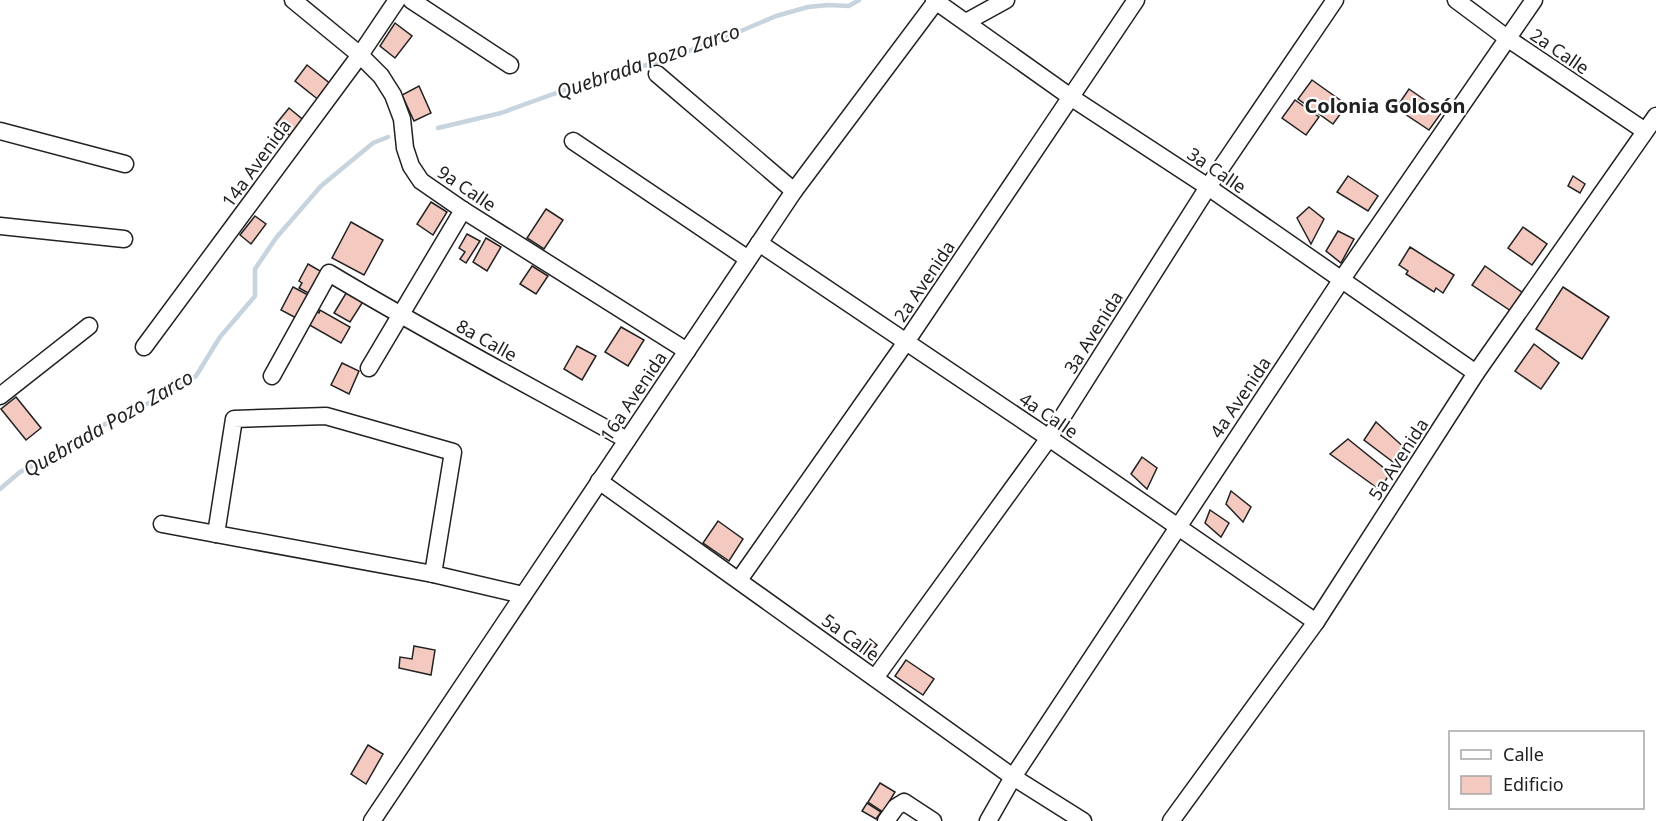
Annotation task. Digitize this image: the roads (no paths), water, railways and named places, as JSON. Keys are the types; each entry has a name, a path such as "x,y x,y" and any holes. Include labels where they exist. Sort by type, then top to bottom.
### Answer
{"street":[{"name":"9a Calle","path":"293,0 360,55 381,76 393,95 402,119 405,148 411,166 421,181 463,210 687,351"},
{"name":"14a Avenida","path":"144,347 360,55 397,0"},
{"path":"411,0 510,65"},
{"name":"3a Calle","path":"936,0 1072,98 1208,187 1476,373"},
{"name":"16a Avenida","path":"372,821 794,191 936,0"},
{"path":"966,22 1006,0"},
{"name":"2a Avenida","path":"739,580 906,342 1136,0"},
{"name":"3a Avenida","path":"875,678 1049,438 1208,187 1335,0"},
{"name":"2a Calle","path":"1456,0 1507,38 1645,131"},
{"name":"4a Avenida","path":"987,821 1013,777 1341,279 1534,0"},
{"path":"657,74 794,191"},
{"name":"5a Avenida","path":"1171,821 1316,622 1476,373 1656,116"},
{"path":"0,131 125,164"},
{"path":"573,141 748,259"},
{"path":"369,368 463,210"},
{"path":"0,226 124,239"},
{"name":"4a Calle","path":"759,243 1049,438 1316,622"},
{"name":"8a Calle","path":"272,375 329,273 399,315 627,440"},
{"path":"0,396 89,326"},
{"path":"216,534 234,419 326,416 453,452 433,574"},
{"name":"5a Calle","path":"599,481 1013,777 1083,821"},
{"path":"162,524 433,574 523,595"},
{"path":"886,821 896,807 904,802 933,821"}],"waterway":[{"name":"Quebrada Pozo Zarco","path":"438,128 501,113 581,84 667,59 776,16 808,7 849,6 859,0"},
{"name":"Quebrada Pozo Zarco","path":"0,489 20,472 67,449 97,428 155,400 196,376 220,337 255,296 255,269 276,238 321,186 373,143 388,137"}],"district":[{"name":"Colonia Golosón","path":"1385,105"}]}
